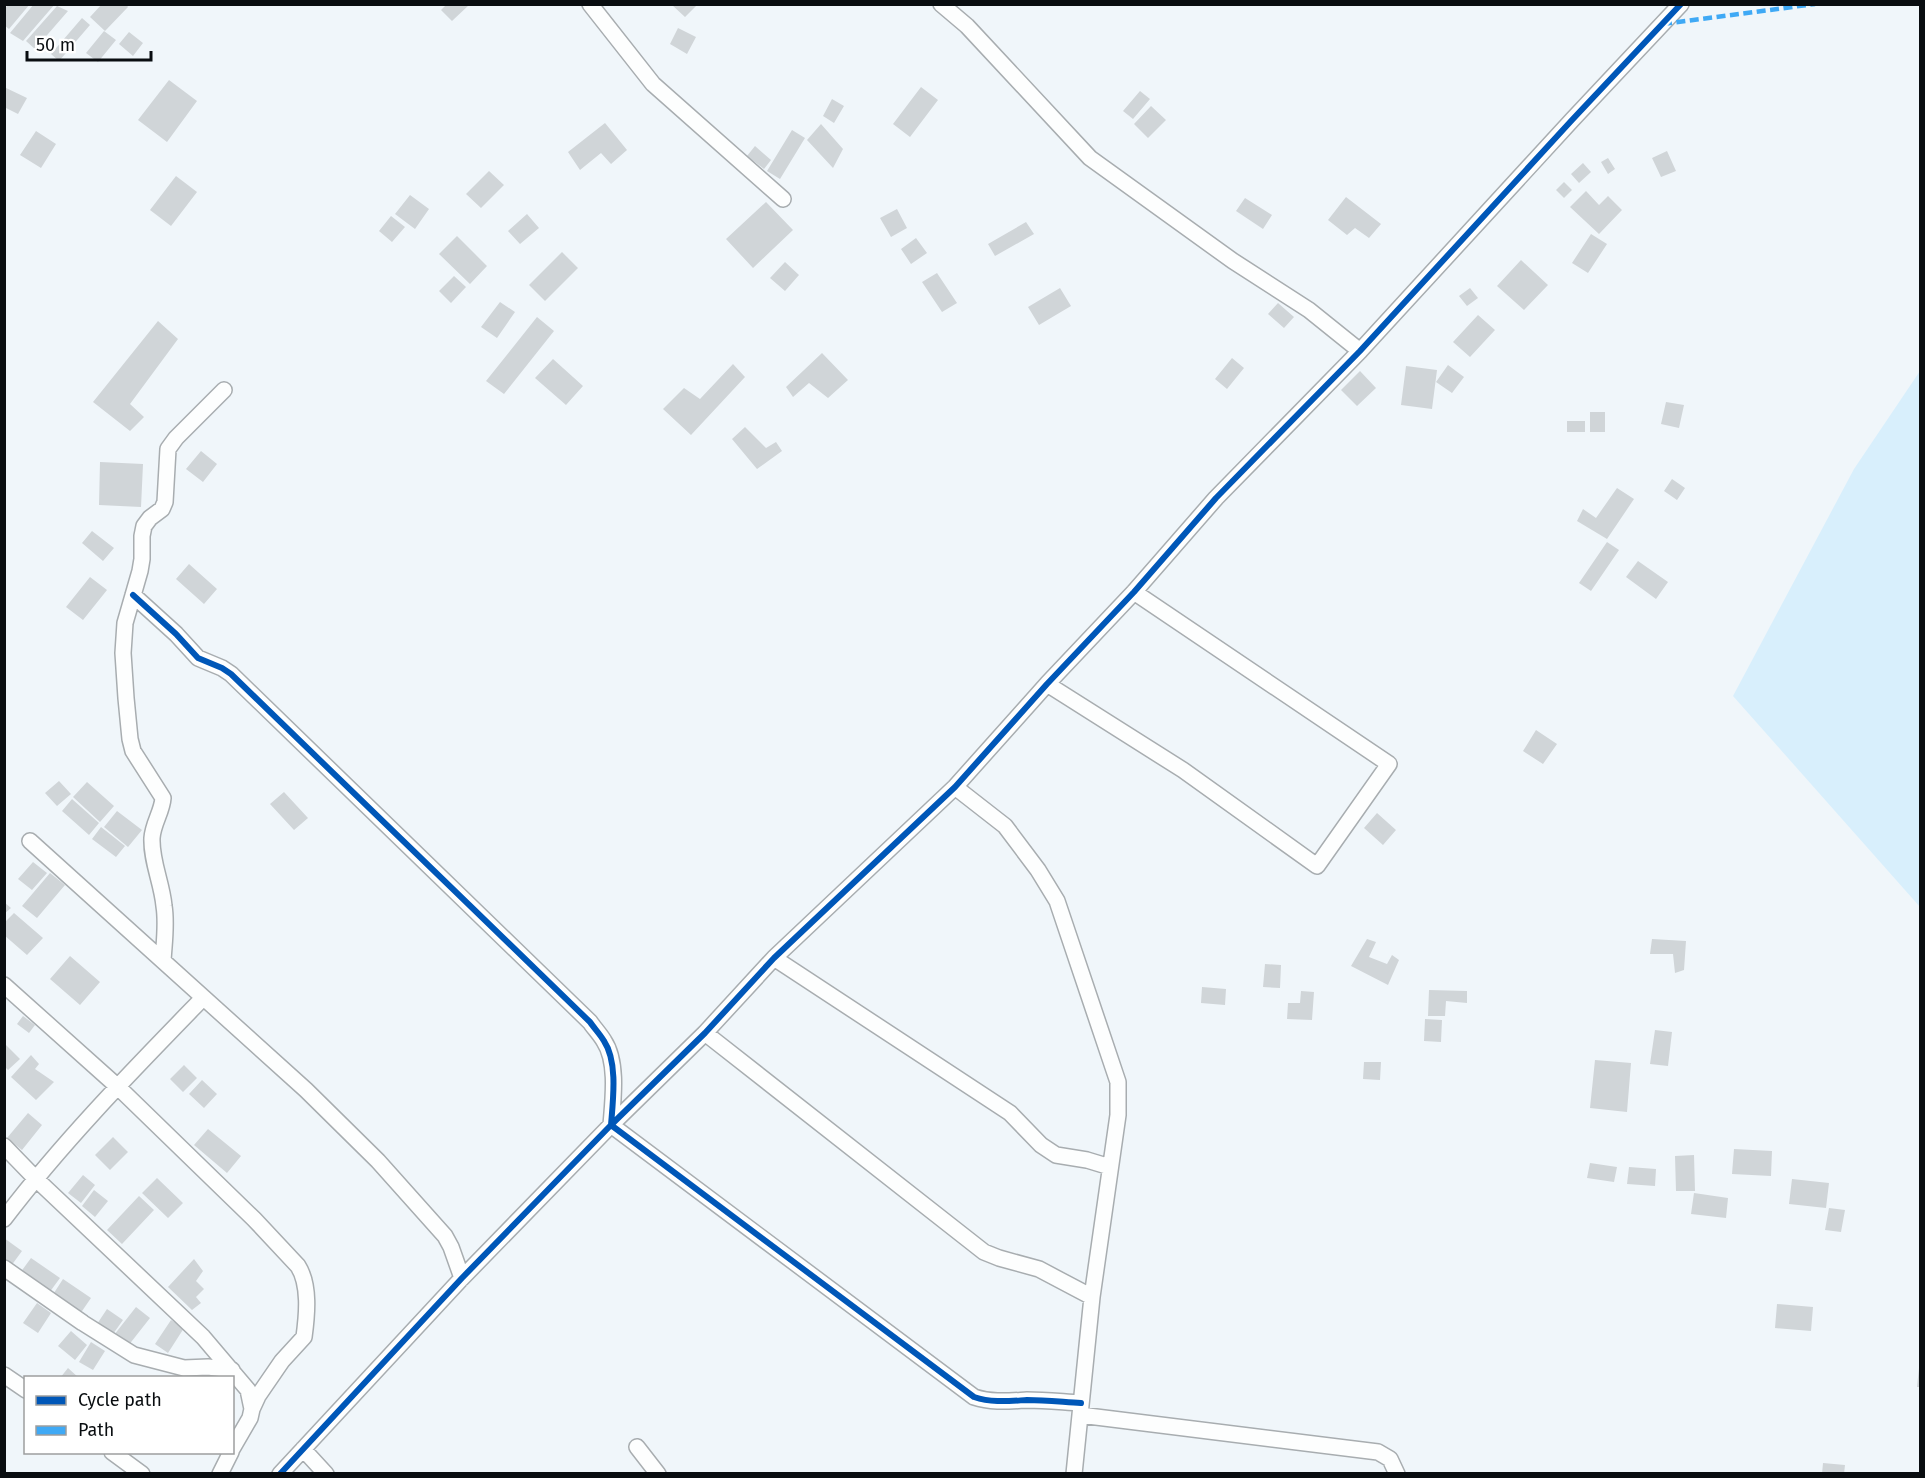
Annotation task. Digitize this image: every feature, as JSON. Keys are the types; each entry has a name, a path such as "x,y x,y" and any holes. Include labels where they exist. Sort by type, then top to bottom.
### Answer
{"street":[{"path":"590,4 653,84 783,199"},
{"path":"941,4 967,26 1090,158 1233,261 1309,310 1360,351"},
{"path":"280,1473 462,1278 611,1125 705,1034 774,958 955,787 1047,684 1134,592 1216,498 1360,351 1681,4"},
{"path":"163,961 165,907 152,838 163,798 134,751 130,739 123,653 125,623 142,559 144,526 162,509 165,502 168,449 224,390"},
{"path":"1047,684 1183,770 1317,866 1389,764 1134,592"},
{"path":"134,595 198,658 231,674 590,1022 606,1042 612,1066 614,1086 611,1125"},
{"path":"955,787 1005,826 1038,870 1057,901 1118,1082 1118,1115 1092,1297 1074,1473"},
{"path":"30,842 306,1090 378,1161 445,1236 462,1278"},
{"path":"774,958 1010,1113 1041,1145 1056,1155 1088,1160 1110,1167"},
{"path":"4,985 118,1087 254,1219 298,1266 305,1279 304,1337 282,1361 258,1396 250,1418 234,1447"},
{"path":"4,1219 35,1178 203,998"},
{"path":"705,1034 984,1252 1039,1269 1092,1297"},
{"path":"611,1125 974,1397 984,1401 1029,1400 1378,1452 1390,1459 1397,1473"},
{"path":"4,1146 203,1337 248,1390 252,1409"},
{"path":"4,1268 134,1355 184,1368 208,1367 232,1370"},
{"path":"4,1375 24,1389"},
{"path":"637,1447 658,1473"},
{"path":"303,1449 326,1473"},
{"path":"115,1454 142,1473"},
{"path":"220,1473 230,1454"}],"shaded area":[{"path":"1920,371 1920,907 1733,696 1854,469"}],"building":[{"path":"9,4 30,4 9,29 4,25 4,9"},
{"path":"34,4 55,4 23,41 10,33"},
{"path":"102,4 126,4 128,7 105,31 90,17"},
{"path":"446,5 469,5 452,21 441,10"},
{"path":"672,5 697,5 685,17"},
{"path":"57,6 68,11 35,49 26,41"},
{"path":"82,18 90,25 59,61 51,54"},
{"path":"678,28 696,37 687,54 670,44"},
{"path":"104,31 116,40 98,62 86,53"},
{"path":"129,32 143,43 133,56 119,44"},
{"path":"169,80 197,101 167,142 138,120"},
{"path":"4,87 27,98 18,114 4,107"},
{"path":"921,87 938,100 910,137 893,124"},
{"path":"1140,91 1150,99 1133,119 1123,111"},
{"path":"832,99 844,106 834,123 823,116"},
{"path":"1151,106 1166,120 1148,138 1134,124"},
{"path":"605,123 627,150 611,164 601,153 580,170 568,152"},
{"path":"821,124 843,149 833,168 807,140"},
{"path":"792,130 805,138 780,179 767,171"},
{"path":"36,131 56,144 41,168 20,155"},
{"path":"755,146 771,160 764,169 747,156"},
{"path":"1667,151 1676,171 1661,177 1652,158"},
{"path":"1608,158 1615,169 1608,174 1601,162"},
{"path":"1583,163 1591,172 1579,183 1571,174"},
{"path":"489,171 504,185 481,208 466,194"},
{"path":"176,176 197,192 171,226 150,210"},
{"path":"1564,182 1572,190 1564,198 1556,190"},
{"path":"1586,191 1599,205 1608,196 1622,210 1599,234 1570,207"},
{"path":"410,195 429,209 415,229 395,214"},
{"path":"1346,197 1381,224 1369,238 1355,228 1347,235 1328,220"},
{"path":"1245,198 1272,215 1263,229 1236,211"},
{"path":"766,202 793,230 753,268 726,239"},
{"path":"897,209 907,228 891,237 880,218"},
{"path":"527,214 539,228 520,244 508,231"},
{"path":"391,216 405,227 392,242 379,231"},
{"path":"1026,222 1034,234 995,256 988,244"},
{"path":"1591,234 1607,244 1588,273 1572,263"},
{"path":"457,236 487,266 470,284 439,254"},
{"path":"916,238 927,253 911,264 901,249"},
{"path":"562,252 578,268 545,301 529,285"},
{"path":"1521,260 1548,285 1524,310 1497,286"},
{"path":"785,262 799,275 785,291 770,278"},
{"path":"937,273 957,303 942,312 922,282"},
{"path":"454,276 466,287 451,303 439,291"},
{"path":"1060,288 1071,306 1039,325 1028,307"},
{"path":"1470,288 1478,298 1467,306 1459,296"},
{"path":"500,302 515,312 497,338 481,327"},
{"path":"1278,303 1294,317 1284,328 1268,314"},
{"path":"1478,315 1495,330 1470,357 1453,342"},
{"path":"537,317 554,331 504,394 486,381"},
{"path":"158,321 178,339 130,404 144,417 130,431 93,402"},
{"path":"822,353 848,380 828,398 809,383 793,397 786,387"},
{"path":"1232,358 1244,368 1227,389 1215,379"},
{"path":"553,359 583,386 566,405 535,378"},
{"path":"733,364 745,377 691,435 663,409 684,388 700,399"},
{"path":"1448,365 1464,377 1452,393 1436,382"},
{"path":"1406,366 1437,370 1432,409 1401,405"},
{"path":"1360,371 1376,388 1357,406 1341,390"},
{"path":"1666,402 1684,405 1679,428 1661,424"},
{"path":"1590,412 1605,412 1605,432 1590,432"},
{"path":"1567,421 1585,421 1585,432 1567,432"},
{"path":"745,427 766,448 776,442 782,451 757,469 732,439"},
{"path":"201,451 217,464 203,482 186,469"},
{"path":"100,462 143,464 141,507 99,505"},
{"path":"1672,479 1685,488 1677,500 1664,491"},
{"path":"1617,488 1634,499 1607,539 1577,521 1583,509 1596,518"},
{"path":"92,531 114,548 103,561 82,543"},
{"path":"1607,542 1619,550 1591,591 1579,583"},
{"path":"1638,561 1668,582 1656,599 1626,577"},
{"path":"189,564 217,589 204,604 176,579"},
{"path":"90,577 107,590 83,620 66,607"},
{"path":"1536,730 1557,744 1543,764 1523,751"},
{"path":"59,781 71,794 57,806 45,793"},
{"path":"87,782 114,806 100,822 73,797"},
{"path":"284,792 308,818 294,830 270,804"},
{"path":"72,799 99,823 89,835 62,811"},
{"path":"117,811 142,830 128,847 104,827"},
{"path":"1377,813 1396,830 1383,845 1364,828"},
{"path":"101,827 125,846 116,857 92,839"},
{"path":"33,862 47,873 32,890 18,879"},
{"path":"50,873 65,885 37,918 22,906"},
{"path":"4,902 11,908 4,914"},
{"path":"14,913 43,938 27,955 4,935 4,923"},
{"path":"1367,939 1376,942 1369,957 1387,964 1392,955 1399,960 1388,985 1351,966"},
{"path":"1652,939 1686,941 1684,970 1675,973 1673,954 1650,954"},
{"path":"70,956 100,982 80,1005 50,979"},
{"path":"1265,964 1281,965 1280,988 1263,987"},
{"path":"1202,987 1226,989 1225,1005 1201,1003"},
{"path":"1429,990 1467,991 1467,1003 1446,1001 1445,1016 1428,1016"},
{"path":"1301,991 1314,992 1312,1020 1287,1019 1288,1003 1300,1003"},
{"path":"23,1016 35,1025 29,1033 17,1024"},
{"path":"1425,1019 1442,1020 1441,1042 1424,1041"},
{"path":"1655,1030 1672,1032 1668,1066 1650,1064"},
{"path":"4,1043 20,1059 8,1070 4,1066"},
{"path":"31,1055 39,1064 35,1069 54,1082 36,1100 11,1077"},
{"path":"1595,1060 1631,1063 1627,1112 1590,1108"},
{"path":"1364,1062 1381,1062 1380,1080 1363,1079"},
{"path":"184,1065 197,1078 183,1092 170,1079"},
{"path":"202,1080 217,1094 204,1108 189,1094"},
{"path":"28,1113 42,1125 22,1150 7,1138"},
{"path":"208,1129 241,1156 227,1173 194,1145"},
{"path":"113,1137 128,1152 110,1170 95,1155"},
{"path":"1734,1149 1772,1151 1771,1176 1732,1174"},
{"path":"1694,1155 1695,1191 1676,1191 1675,1156"},
{"path":"1590,1163 1617,1167 1614,1182 1587,1178"},
{"path":"1629,1167 1656,1169 1655,1186 1627,1184"},
{"path":"83,1175 95,1185 81,1203 68,1193"},
{"path":"157,1178 183,1203 168,1218 142,1193"},
{"path":"1792,1179 1829,1183 1826,1208 1789,1204"},
{"path":"94,1190 108,1201 95,1217 82,1206"},
{"path":"1694,1193 1728,1198 1726,1218 1691,1214"},
{"path":"139,1196 154,1210 122,1244 107,1230"},
{"path":"1829,1208 1845,1210 1841,1232 1825,1230"},
{"path":"4,1238 22,1251 11,1266 4,1262"},
{"path":"31,1258 60,1278 49,1293 20,1273"},
{"path":"194,1259 203,1271 196,1281 204,1289 196,1297 201,1303 192,1310 168,1287"},
{"path":"63,1279 91,1298 80,1314 52,1296"},
{"path":"37,1303 51,1313 38,1333 23,1323"},
{"path":"1777,1304 1813,1307 1811,1331 1775,1328"},
{"path":"136,1307 150,1318 128,1346 114,1335"},
{"path":"107,1309 123,1320 113,1334 97,1324"},
{"path":"171,1320 184,1328 168,1353 155,1344"},
{"path":"71,1331 87,1345 75,1360 58,1346"},
{"path":"91,1342 105,1351 93,1370 79,1362"},
{"path":"68,1368 77,1376 62,1376"},
{"path":"1919,1368 1920,1387 1917,1387"},
{"path":"1823,1463 1845,1465 1844,1474 1822,1474"}],"marked path":[{"path":"1663,24 1815,4"}],"cycle path":[{"path":"280,1474 462,1278 611,1125 705,1033 774,958 955,787 1047,684 1134,592 1216,498 1360,351 1681,4"},
{"path":"133,595 176,634 198,658 231,674 590,1022 604,1041 611,1059 614,1082 611,1125 974,1397 994,1401 1034,1400 1081,1403"}]}
